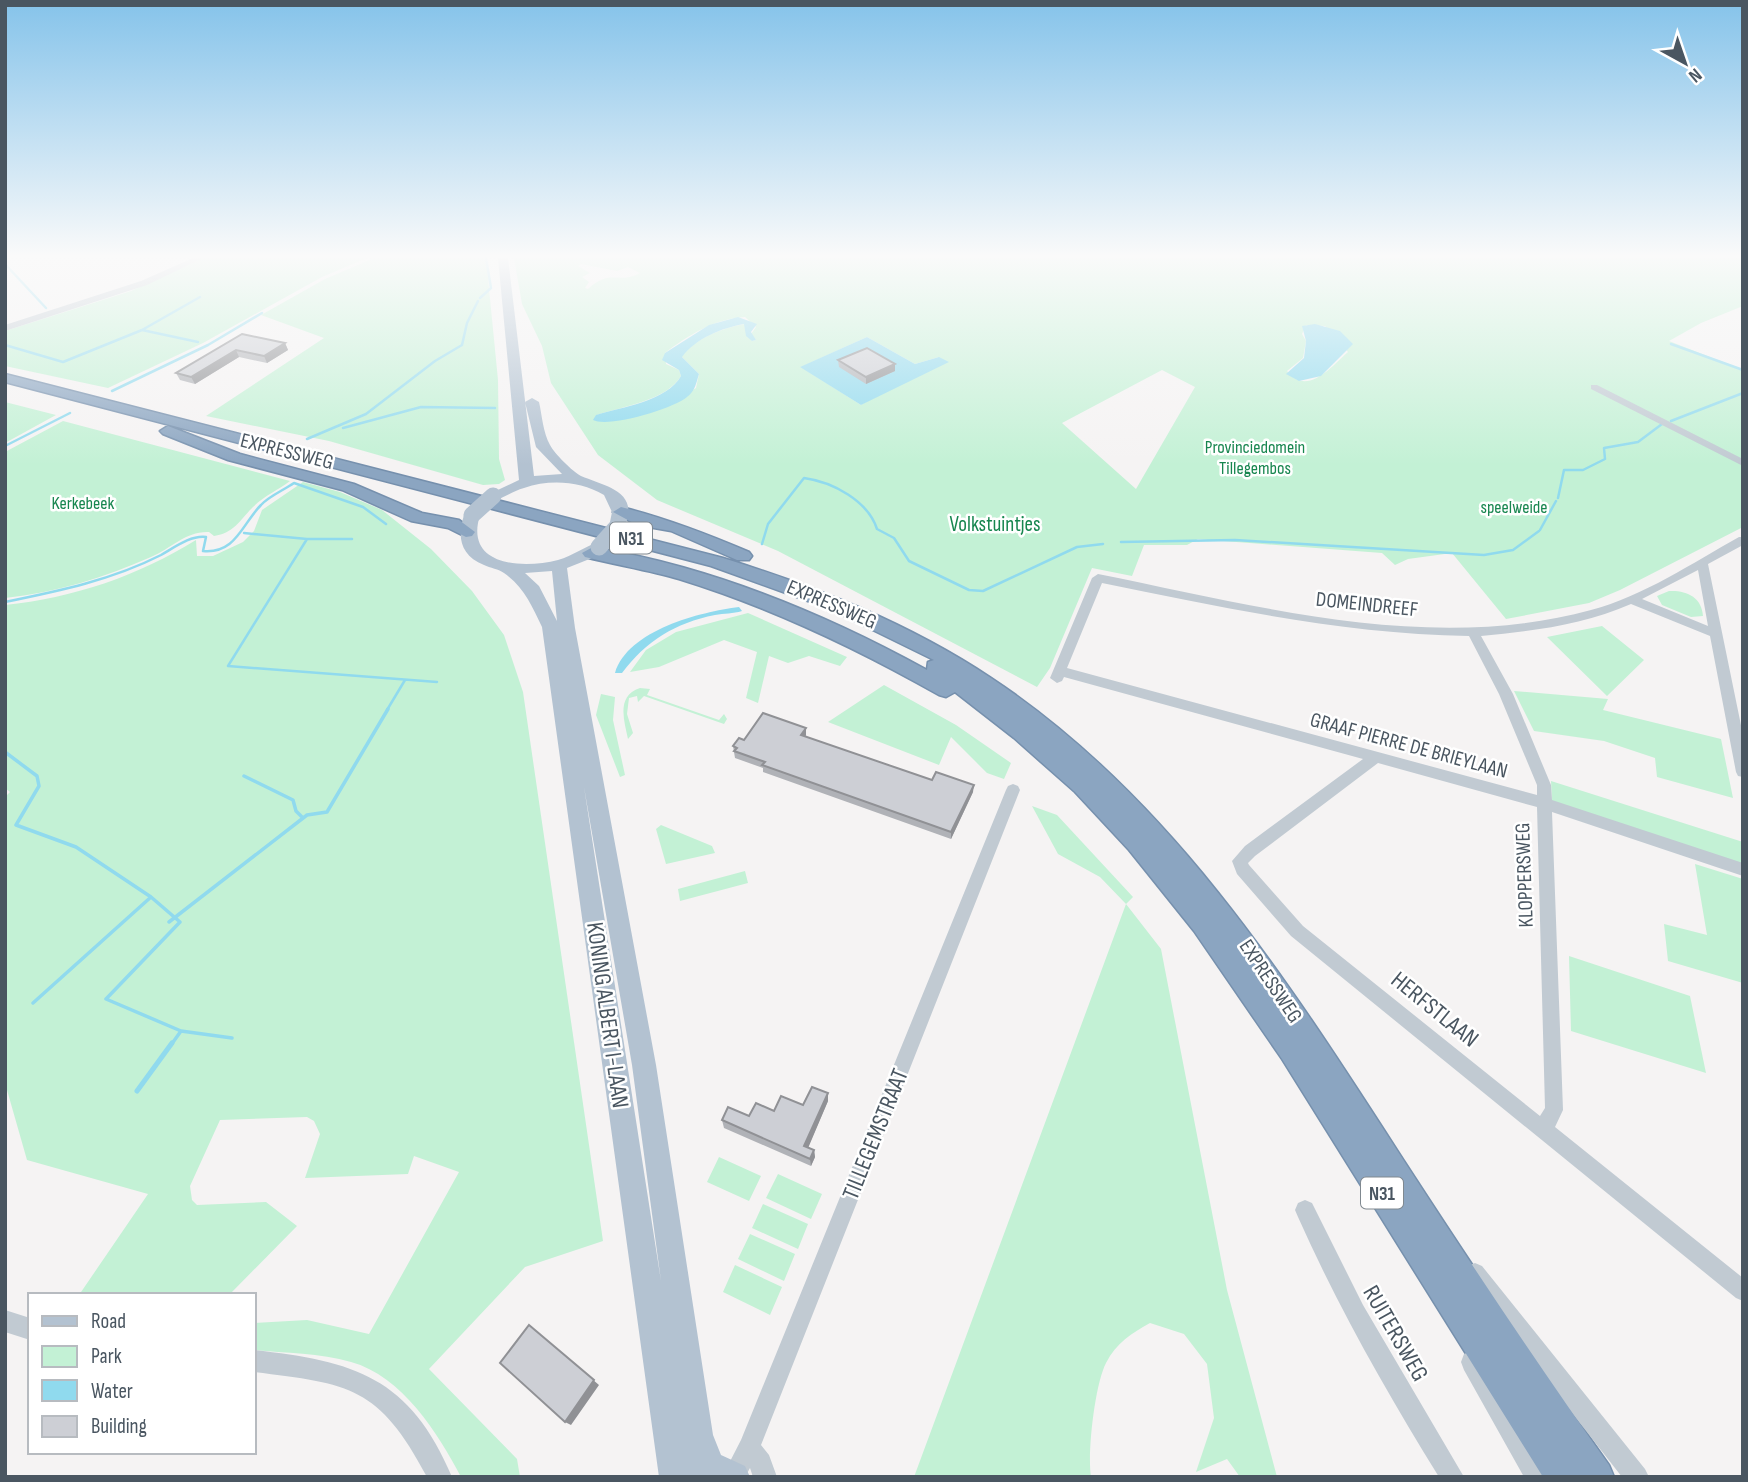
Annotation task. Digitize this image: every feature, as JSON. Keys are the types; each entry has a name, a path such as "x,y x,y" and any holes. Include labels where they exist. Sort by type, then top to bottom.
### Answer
{"highway":[{"name":"EXPRESSWEG","path":"5,377 165,424 672,559 798,600 909,652 1004,718 1100,803 1199,917 1275,1022 1521,1414 1564,1477"},
{"name":"EXPRESSWEG","path":"5,389 165,424 676,550 755,573 873,620 983,682 1058,738 1097,772 1141,816 1208,893 1275,986 1497,1330 1597,1477"},
{"name":"N31","path":"165,424 264,435 498,493"},
{"name":"N31","path":"165,424 234,457 348,487 417,517 453,524 466,533"},
{"name":"N31","path":"619,520 676,527 723,549 817,582 894,615 953,649 983,682"},
{"name":"N31","path":"595,550 789,610 872,648 969,703 1004,718"}],"main road":[{"path":"512,327 527,482"},
{"path":"517,327 523,342 536,424 543,447 552,460 574,478 607,490 614,496 619,520"},
{"path":"466,533 472,515 498,493 527,482 574,478"},
{"name":"KONING ALBERT I-LAAN","path":"466,533 473,551 482,558 509,568 533,569 559,565 595,550 619,520"},
{"name":"KONING ALBERT I-LAAN","path":"559,565 566,628 644,1065 697,1434 715,1474"},
{"name":"KONING ALBERT I-LAAN","path":"509,568 533,590 551,627 675,1477"}],"street":[{"path":"1594,387 1743,463"},
{"name":"DOMEINDREEF","path":"1059,675 1098,578 1329,622 1473,632 1563,621 1632,600 1743,540"},
{"path":"1702,562 1743,772"},
{"path":"1632,600 1714,634"},
{"name":"KLOPPERSWEG","path":"1473,632 1515,715 1544,785 1554,1110 1542,1129"},
{"name":"GRAAF PIERRE DE BRIEYLAAN","path":"1059,675 1545,804 1743,870"},
{"name":"HERFSTLAAN","path":"1375,758 1250,851 1240,861 1243,869 1297,931 1743,1291"},
{"name":"TILLEGEMSTRAAT","path":"715,1474 749,1448 1013,790"},
{"name":"EXPRESSWEG","path":"1381,1191 1536,1477"},
{"name":"EXPRESSWEG","path":"1418,1207 1542,1354 1637,1477"},
{"name":"RUITERSWEG","path":"1305,1210 1334,1276 1385,1371 1452,1477"},
{"path":"5,1321 28,1328"},
{"path":"256,1361 334,1371 372,1388 403,1416 419,1437 440,1477"},
{"path":"749,1448 761,1463 765,1477"}],"green space":[{"path":"17,327 232,327 108,388 5,366 5,331"},
{"path":"294,327 493,327 498,380 499,459 505,480 499,484 483,485 329,441 206,416 324,338"},
{"name":"Provinciedomein Tillegembos","path":"533,327 707,327 665,353 666,364 679,370 681,376 674,384 643,402 597,415 625,418 661,408 696,388 699,374 681,356 702,339 731,327 746,327 752,341 756,340 751,334 756,327 1305,327 1302,334 1306,341 1303,358 1287,371 1303,381 1319,377 1348,352 1326,327 1694,327 1669,341 1743,370 1743,527 1589,603 1506,619 1452,553 1408,559 1395,565 1382,553 1198,539 1187,545 1144,545 1132,576 1092,568 1050,668 1037,687 778,551 657,500 598,455 551,383 542,346","holes":["867,337 915,364 939,357 861,405 801,367","1162,370 1195,387 1136,489 1062,423"]},
{"path":"5,402 56,415 5,443"},
{"name":"Kerkebeek","path":"63,421 290,481 253,507 227,532 214,536 209,532 193,534 151,557 116,571 61,588 5,598 5,452"},
{"path":"303,482 340,492 382,510 431,549 472,591 504,635 523,692 603,1241 525,1267 429,1369 517,1459 520,1477 461,1477 417,1408 386,1380 369,1369 327,1357 256,1350 256,1323 307,1320 369,1334 459,1172 414,1156 408,1174 305,1178 320,1134 314,1121 307,1117 220,1120 190,1186 192,1200 197,1205 266,1202 297,1226 231,1293 80,1293 148,1194 27,1160 5,1083 5,797 10,792 5,788 5,605 80,591 128,575 196,540 197,556 213,556 243,542 254,531 262,510"},
{"path":"1669,591 1692,596 1700,604 1703,616 1691,617 1662,605 1657,596"},
{"path":"748,613 847,657 840,666 809,656 788,663 769,656 758,703 746,698 757,652 724,640 659,667 630,672 646,650 676,632"},
{"path":"1602,626 1644,660 1607,696 1547,637"},
{"path":"884,685 956,725 1011,763 1004,779 987,773 951,737 939,765 828,722"},
{"path":"640,688 650,689 647,695 719,720 724,714 727,719 724,724 644,696 638,702 637,696 629,698 627,714 633,733 628,739 624,717 625,703 632,692"},
{"path":"1514,691 1608,699 1603,710 1721,739 1733,798 1657,777 1655,758 1604,741 1534,731"},
{"path":"601,694 615,697 613,720 625,775 620,777 596,715"},
{"path":"1551,781 1743,842 1743,867 1552,801"},
{"path":"1032,806 1057,815 1133,897 1126,904 1100,877 1058,854"},
{"path":"661,825 712,846 715,853 666,864 656,829"},
{"path":"1695,864 1743,879 1743,983 1668,961 1664,924 1707,935"},
{"path":"745,871 748,883 680,901 678,889"},
{"path":"1126,904 1161,949 1227,1290 1277,1477 1240,1477 1227,1459 1196,1472 1214,1418 1207,1364 1184,1334 1150,1323 1120,1344 1110,1356 1102,1373 1093,1419 1091,1477 914,1477"},
{"path":"1569,956 1690,996 1706,1073 1571,1031"},
{"path":"719,1157 761,1176 749,1201 707,1182"},
{"path":"778,1174 822,1194 811,1219 766,1198"},
{"path":"763,1204 808,1224 798,1249 752,1228"},
{"path":"750,1234 795,1254 784,1281 738,1259"},
{"path":"735,1265 782,1287 770,1315 723,1292"}],"water":[{"path":"706,327 731,327 702,339 682,357 699,374 694,390 680,402 626,419 601,422 593,420 596,415 655,397 674,385 681,376 679,370 662,360 665,353"},
{"path":"745,327 755,327 751,332 756,340 752,341 746,336"},
{"path":"1302,327 1326,327 1340,331 1353,344 1321,376 1299,381 1286,374 1304,358 1306,341"},
{"path":"867,337 915,364 939,357 949,362 861,405 800,367"},
{"path":"739,607 742,611 701,618 674,628 651,643 622,673 615,673 622,658 634,645 650,635 705,613"}],"building":[{"path":"242,334 285,343 264,356 236,350 191,377 176,373"},
{"path":"867,348 895,364 866,377 838,360"},
{"path":"763,713 806,728 801,735 932,780 936,772 974,785 951,832 762,765 765,762 734,751 737,748 733,746 739,738 744,740"},
{"path":"812,1087 828,1093 804,1146 814,1150 810,1159 722,1120 728,1107 749,1116 756,1103 774,1111 781,1096 803,1105"},
{"path":"529,1325 594,1380 565,1422 500,1363"}],"waterway":[{"path":"142,330 147,327"},
{"name":"Kerkebeek","path":"112,391 208,345 238,327"},
{"path":"307,439 366,414 435,361 462,345 466,327"},
{"path":"5,345 63,362 142,330"},
{"path":"142,330 198,342"},
{"path":"1671,344 1743,370"},
{"path":"1671,421 1743,393"},
{"path":"343,428 421,407 495,408"},
{"name":"Kerkebeek","path":"5,446 70,413"},
{"path":"1558,498 1564,470 1583,470 1605,459 1604,448 1638,442 1662,424"},
{"path":"762,544 768,524 804,478 826,484 848,495 866,510 877,529 894,538 909,561 969,590 983,591 1077,547 1103,544"},
{"path":"5,602 104,578 142,564 195,538 206,537 203,551 223,548 231,543 264,502 294,483 363,507 386,524"},
{"path":"1540,530 1556,501"},
{"path":"1121,542 1235,540 1484,555 1513,550 1539,531"},
{"path":"244,533 307,539"},
{"path":"307,539 352,539"},
{"path":"307,539 228,666 437,682"},
{"path":"387,710 405,680"},
{"path":"175,918 307,815 327,812 388,709"},
{"path":"5,752 37,776 39,786 16,825 76,847 151,897"},
{"path":"244,776 293,800 296,811 303,818"},
{"path":"33,1003 151,897"},
{"path":"151,897 175,918"},
{"path":"169,922 175,918"},
{"path":"175,918 180,922 106,999 181,1031"},
{"path":"171,1045 181,1031"},
{"path":"181,1031 232,1038"},
{"path":"137,1091 172,1043"}],"park label":[{"name":"speelweide","path":"1514,507"},
{"name":"Volkstuintjes","path":"995,524"}]}
